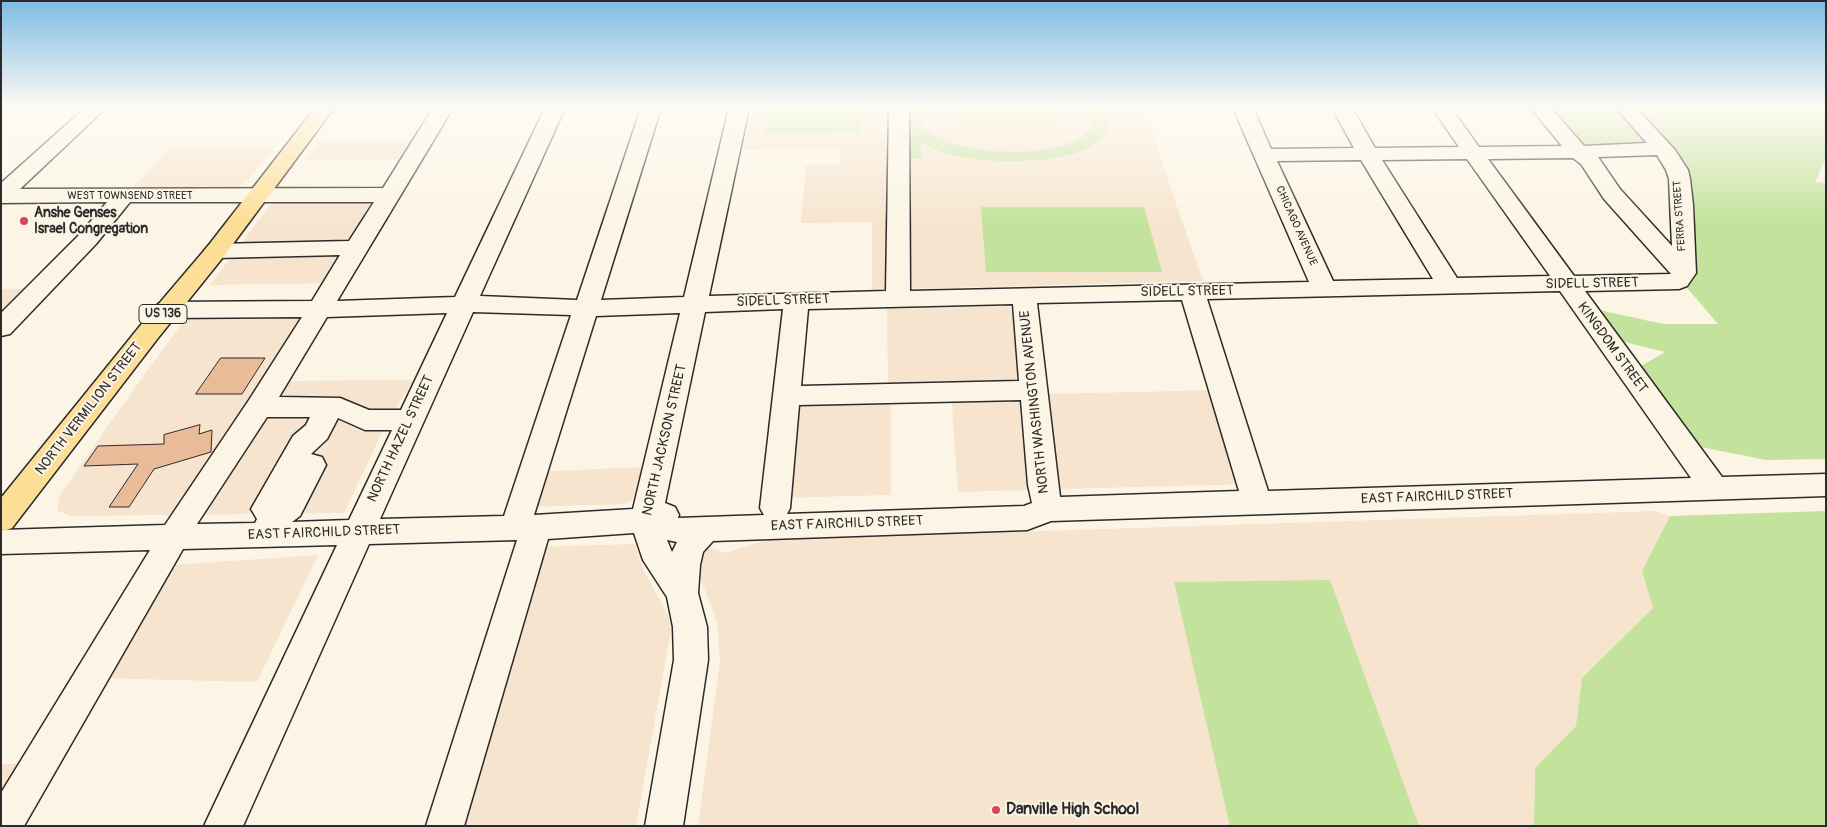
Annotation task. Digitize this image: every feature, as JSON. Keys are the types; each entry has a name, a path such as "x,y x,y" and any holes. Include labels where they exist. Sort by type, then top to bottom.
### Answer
{"main road":[{"name":"NORTH VERMILION STREET","path":"1,520 216,251 297,147"}],"street":[{"path":"1,195 54,147"},
{"path":"3,826 174,537 321,309 419,147"},
{"name":"NORTH HAZEL STREET","path":"222,826 537,147"},
{"path":"445,826 587,308 639,147"},
{"name":"NORTH JACKSON STREET","path":"664,826 691,660 690,627 682,593 654,551 646,520 731,147"},
{"path":"898,298 899,147"},
{"name":"CHICAGO AVENUE","path":"1260,147 1324,289"},
{"path":"1364,147 1388,189 1450,287"},
{"name":"KINGDOM STREET","path":"1468,147 1715,489"},
{"path":"1573,147 1589,160 1612,194 1681,277"},
{"name":"FERRA STREET","path":"1660,147 1677,170 1681,194 1681,277"},
{"path":"1264,155 1473,154 1662,149"},
{"name":"WEST TOWNSEND STREET","path":"1,195 259,196 390,194"},
{"path":"1,328 88,239 124,196"},
{"path":"216,251 357,248"},
{"name":"SIDELL STREET","path":"167,310 321,309 464,304 587,308 796,300 1566,284 1681,277"},
{"path":"1192,291 1257,503"},
{"name":"NORTH WASHINGTON AVENUE","path":"1024,295 1043,485 1048,509"},
{"path":"775,508 796,300"},
{"path":"786,396 1033,390"},
{"path":"259,407 323,420 340,408 365,420 410,420"},
{"path":"269,527 289,508 322,445 323,420"},
{"name":"EAST FAIRCHILD STREET","path":"646,520 673,530 1027,518 1048,509 1826,484"},
{"name":"EAST FAIRCHILD STREET","path":"1,542 174,537 269,527 357,532 526,527 646,520 678,511 1023,499 1048,509"},
{"path":"682,593 684,559 694,540 705,529"}],"shaded area":[{"path":"171,147 274,147 248,180 240,186 228,189 131,189"},
{"path":"315,147 419,147 412,159 304,161"},
{"path":"743,147 1157,147 1203,281 872,290 872,222 801,223 806,165 840,164 841,149 742,150"},
{"path":"390,195 336,283 210,285 277,196"},
{"path":"40,288 1,328 1,289"},
{"path":"323,305 276,381 414,380 388,420 344,513 69,516 57,510 60,495 193,308"},
{"path":"1009,306 1015,315 1029,490 958,492 951,392 891,394 891,495 776,498 786,396 888,393 887,309"},
{"path":"1223,390 1251,484 1060,489 1045,394"},
{"path":"643,467 634,498 626,504 522,507 533,472"},
{"path":"1656,511 1670,516 1642,571 1653,608 1582,678 1576,726 1535,768 1534,826 698,826 720,661 717,622 700,577 697,562 705,547 726,553 766,540"},
{"path":"635,544 643,569 668,615 671,630 636,826 445,826 530,547"},
{"path":"318,555 257,682 91,678 157,566"},
{"path":"1,764 40,764 1,826"}],"green space":[{"path":"903,147 921,147 921,159 903,159"},
{"path":"929,147 968,147 1008,152 1035,151 1060,147 1090,147 1069,155 1028,161 976,159 948,154"},
{"path":"1578,147 1826,147 1826,158 1815,182 1826,183 1826,459 1766,460 1701,447 1641,366 1665,352 1624,342 1599,310 1663,324 1718,324 1683,283 1672,156 1585,154"},
{"path":"981,207 1144,207 1162,272 986,272"},
{"path":"1826,511 1826,826 1534,826 1535,768 1576,726 1582,678 1653,608 1642,571 1670,516"},
{"path":"1330,580 1419,826 1230,826 1174,582"}],"building":[{"path":"221,358 265,358 242,394 196,394"},
{"path":"200,425 199,434 212,430 211,452 154,469 129,507 109,507 138,464 84,466 98,446 164,444 164,435"}],"place":[{"name":"Anshe Genses Israel Congregation","path":"24,221"},
{"name":"Danville High School","path":"996,810"}]}
